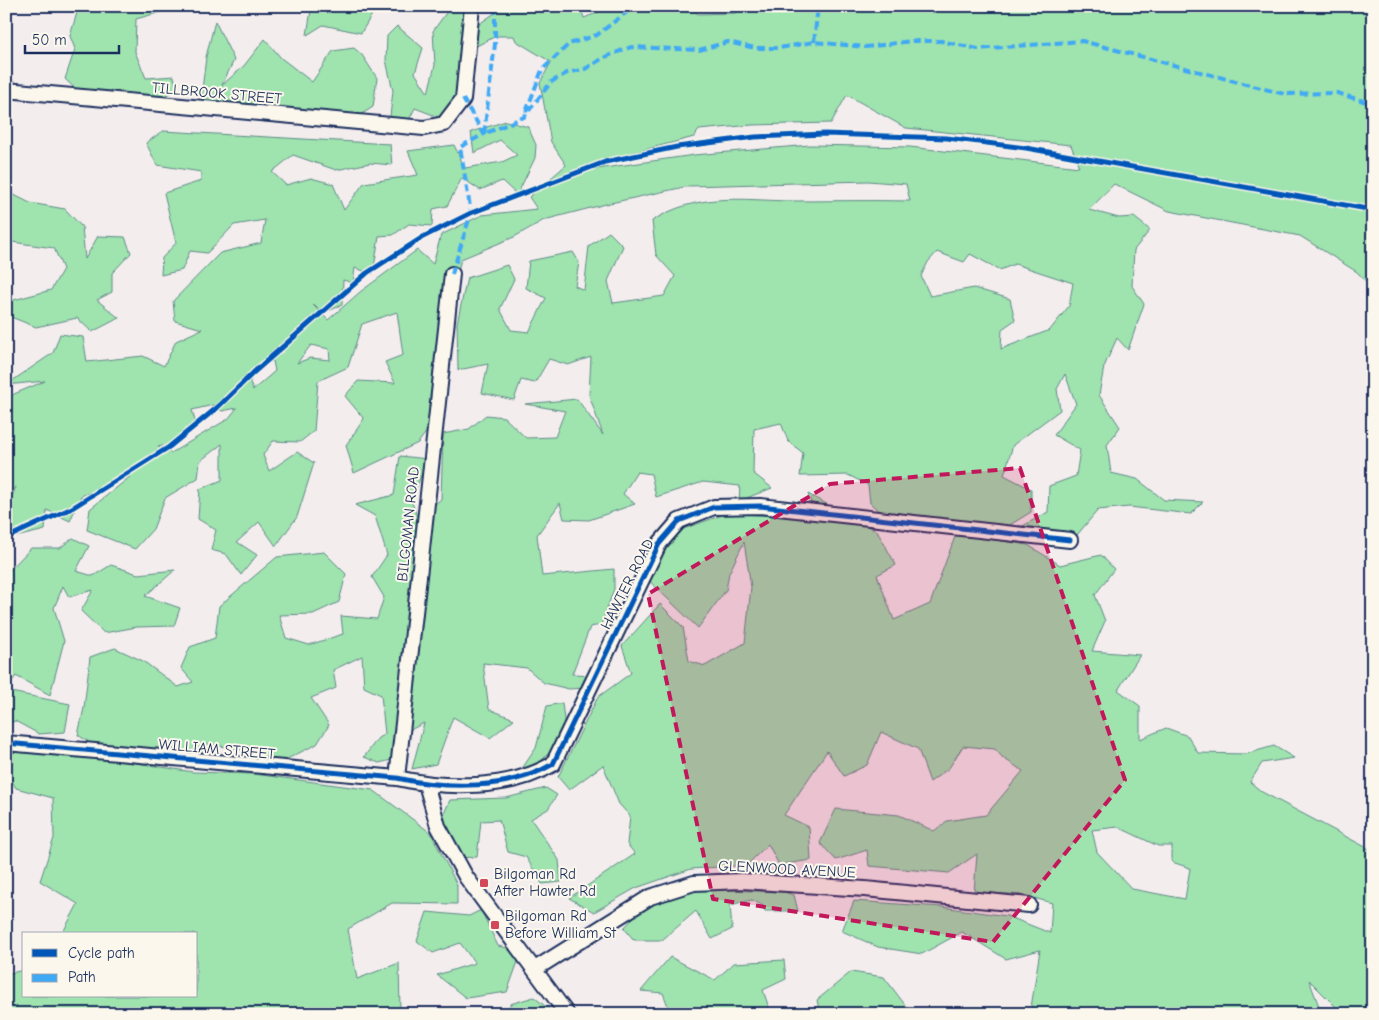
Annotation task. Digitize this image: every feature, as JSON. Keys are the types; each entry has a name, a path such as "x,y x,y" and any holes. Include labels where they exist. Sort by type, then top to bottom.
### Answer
{"street":[{"name":"TILLBROOK STREET","path":"6,90 424,128 444,124 463,100 472,6"},
{"name":"BILGOMAN ROAD","path":"397,778 452,274"},
{"name":"HAWTER ROAD","path":"426,784 503,783 536,775 553,764 658,544 679,521 714,507 760,506 1070,540"},
{"name":"WILLIAM STREET","path":"6,743 397,778 426,784"},
{"path":"426,784 438,826 466,877 567,1014"},
{"name":"GLENWOOD AVENUE","path":"535,969 650,898 694,883 752,881 865,889 1029,906"}],"highlighted area":[{"path":"1020,468 1125,780 993,942 713,899 648,594 830,484"}],"green space":[{"path":"79,6 171,6 161,12 136,19 135,52 146,78 174,76 177,89 159,99 82,95 65,79 75,49 70,36"},
{"path":"309,6 377,6 361,33 323,25 307,35 311,10"},
{"path":"451,6 477,6 469,31 502,8 501,6 535,6 541,12 548,6 580,6 584,18 614,6 689,6 698,14 735,13 739,6 1373,6 1373,289 1357,272 1300,236 1169,211 1114,184 1089,210 1119,218 1134,217 1150,230 1134,250 1132,286 1144,304 1128,350 1117,338 1104,367 1099,395 1120,427 1107,445 1111,473 1137,479 1164,500 1203,502 1191,514 1129,507 1098,510 1077,535 1021,527 1048,512 1049,486 1076,476 1080,450 1054,435 1076,404 1065,374 1057,389 1060,410 1013,445 1004,475 1031,489 1031,512 1005,528 957,531 935,517 887,519 870,503 868,485 848,475 800,476 803,453 788,441 781,423 754,429 753,473 772,488 739,501 740,486 703,482 656,497 651,474 637,472 623,494 635,504 589,520 564,519 560,503 537,535 542,576 614,569 614,589 601,625 590,627 572,674 596,675 584,688 569,689 544,683 527,668 483,663 489,709 514,719 490,738 453,717 436,764 412,769 424,723 408,731 396,759 379,763 364,757 378,738 385,734 381,695 364,687 362,656 333,670 336,688 311,698 329,725 317,744 275,765 239,749 207,744 191,757 95,746 78,735 84,708 90,657 115,648 143,661 178,687 193,682 181,668 190,647 215,638 219,606 277,557 324,552 346,574 339,602 313,614 279,615 286,638 309,645 343,634 341,616 377,619 384,597 372,577 387,555 375,516 355,505 394,495 400,456 428,459 411,500 418,519 441,499 443,434 469,429 486,415 504,417 526,438 555,437 565,411 525,404 577,399 603,435 589,395 591,357 568,365 549,359 535,383 521,380 514,400 482,393 488,364 458,370 457,323 467,278 507,265 514,279 500,309 511,330 529,332 546,298 526,288 529,261 573,252 579,262 575,286 584,290 589,246 609,232 623,246 608,281 613,303 664,296 675,276 656,255 652,221 686,205 737,199 910,201 906,184 868,181 689,186 544,220 514,237 461,259 454,286 436,419 418,443 354,473 346,445 364,419 345,396 358,381 395,383 385,362 403,355 397,312 362,324 348,367 318,381 314,431 300,442 273,441 263,455 269,471 297,452 314,463 297,517 276,546 259,522 237,542 257,555 241,575 226,554 211,550 216,530 198,519 200,489 222,480 222,444 200,461 198,478 165,498 153,529 135,549 87,530 90,509 131,476 81,496 70,521 47,510 45,530 12,538 6,533 6,510 16,487 6,493 6,402 14,394 45,381 6,385 53,353 60,334 83,337 87,362 143,356 164,366 176,341 202,329 175,321 173,301 220,253 261,243 265,220 234,225 207,253 190,251 182,270 161,275 162,258 176,243 164,193 201,181 201,172 157,165 146,143 163,131 390,144 392,165 370,163 336,170 293,155 272,172 286,185 311,178 333,184 344,210 364,183 418,175 408,151 454,145 465,168 502,162 517,155 500,140 474,153 471,132 506,121 528,127 536,145 535,158 517,195 502,181 480,190 462,178 447,206 433,209 432,226 409,224 393,235 379,236 373,274 355,268 353,283 343,280 342,305 324,313 312,304 328,320 360,292 417,250 433,264 441,235 482,215 537,209 529,197 566,165 551,142 540,83 551,62 516,41 514,36 496,36 461,54 473,81 441,118 415,108 407,124 390,116 393,91 386,60 387,36 397,26 423,48 415,73 428,93 435,65 433,31","holes":["847,95 906,128 1071,145 1079,167 910,147 810,145 694,155 590,170 620,156 694,137 699,130 752,125 831,123","937,252 964,262 970,254 1000,270 1015,264 1073,283 1069,306 1050,330 1001,349 1002,329 1015,320 1010,299 974,288 930,296 921,276 928,262","311,345 329,349 330,360 310,358 297,363","273,361 275,371 253,390 250,383 253,369","213,405 222,411 237,408 228,419 171,453 158,447 175,443 195,421 192,410"]},
{"path":"215,21 234,60 222,85 243,67 265,39 281,58 312,82 333,51 354,48 362,55 377,78 373,107 354,119 286,115 258,105 220,114 201,98 206,57"},
{"path":"10,193 30,203 65,209 82,227 85,259 98,236 125,237 131,253 112,273 112,292 97,300 119,318 92,332 77,318 36,327 6,315 6,302 51,290 63,269 54,248 12,242 6,244 6,194"},
{"path":"808,494 877,531 896,565 877,575 894,620 930,604 956,534 1028,545 1060,565 1101,555 1114,569 1095,595 1105,621 1092,651 1140,655 1118,690 1140,706 1140,739 1166,728 1188,736 1198,753 1246,754 1274,746 1294,758 1262,763 1250,782 1262,792 1373,851 1373,1014 1343,1014 1309,980 1322,1014 1030,1014 1040,950 1006,959 962,932 922,954 878,947 842,931 854,901 942,907 1007,916 1050,933 1052,903 1023,895 974,892 977,854 949,873 869,866 867,850 836,860 820,843 836,809 899,815 934,831 947,821 986,815 1023,771 1003,758 995,749 963,746 949,768 930,782 918,749 881,732 867,765 844,776 827,751 784,815 809,827 811,860 779,865 768,844 747,865 691,869 636,888 594,912 569,898 635,854 627,844 630,816 619,804 603,765 569,790 558,777 598,697 631,673 622,646 660,604 683,627 689,661 705,666 745,643 751,587 744,542 729,573 726,590 698,628 640,572 666,535 728,513 817,519","holes":["1118,827 1158,846 1172,846 1172,862 1190,868 1185,899 1132,889 1097,852 1092,830"]},
{"path":"73,538 89,546 76,571 93,576 111,565 138,574 175,570 145,596 180,608 174,626 137,627 104,633 81,611 93,590 69,597 63,586 54,608 64,641 50,695 16,676 6,690 6,574 31,548 60,548"},
{"path":"6,691 70,704 65,732 39,734 15,721 6,724"},
{"path":"562,703 566,736 534,768 515,779 536,748 547,706"},
{"path":"6,747 105,758 193,772 254,774 373,790 431,833 457,885 457,904 392,903 348,929 357,979 399,963 400,1010 417,1014 6,1014 6,974 22,970 22,998 198,998 198,932 63,932 78,904 40,881 54,838 53,798 16,788 6,772"},
{"path":"546,788 557,795 548,809 531,819 559,860 561,882 542,884 526,857 508,852 499,820 481,821 477,857 456,858 441,820 450,800 506,798"},
{"path":"694,889 784,892 794,895 798,911 765,911 762,905 752,900 730,905 732,929 712,939 696,911 662,940 634,940 624,928 648,901"},
{"path":"481,910 498,946 507,948 519,959 507,992 466,998 437,975 475,963 460,943 433,953 417,941 427,912 469,916"},
{"path":"670,957 715,980 734,963 784,960 786,979 763,990 771,1014 671,1014 663,993 641,991"},
{"path":"851,972 884,977 912,1014 820,1014 817,1000"},
{"path":"534,997 555,1014 510,1014 510,1004"}],"marked path":[{"path":"495,6 495,44 484,134 524,117 551,82 567,73 585,69 605,57 631,47 699,50 728,42 755,48 779,48 814,42 866,47 912,41 941,41 978,49 1082,41 1284,94 1337,93 1373,104"},
{"path":"526,112 542,70 569,44 597,35 632,8 639,6"},
{"path":"814,42 818,6"},
{"path":"452,274 471,213 460,147 484,134 463,99"}],"cycle path":[{"path":"6,538 72,508 169,447 219,406 254,372 367,273 423,237 471,213 605,162 677,147 755,137 825,134 947,138 1026,148 1373,210"},
{"path":"6,743 397,778 436,784 477,785 497,783 536,773 553,764 659,544 679,521 714,507 760,506 1070,540"}],"place":[{"name":"Bilgoman Rd After Hawter Rd","path":"484,883"},
{"name":"Bilgoman Rd Before William St","path":"495,925"}]}
